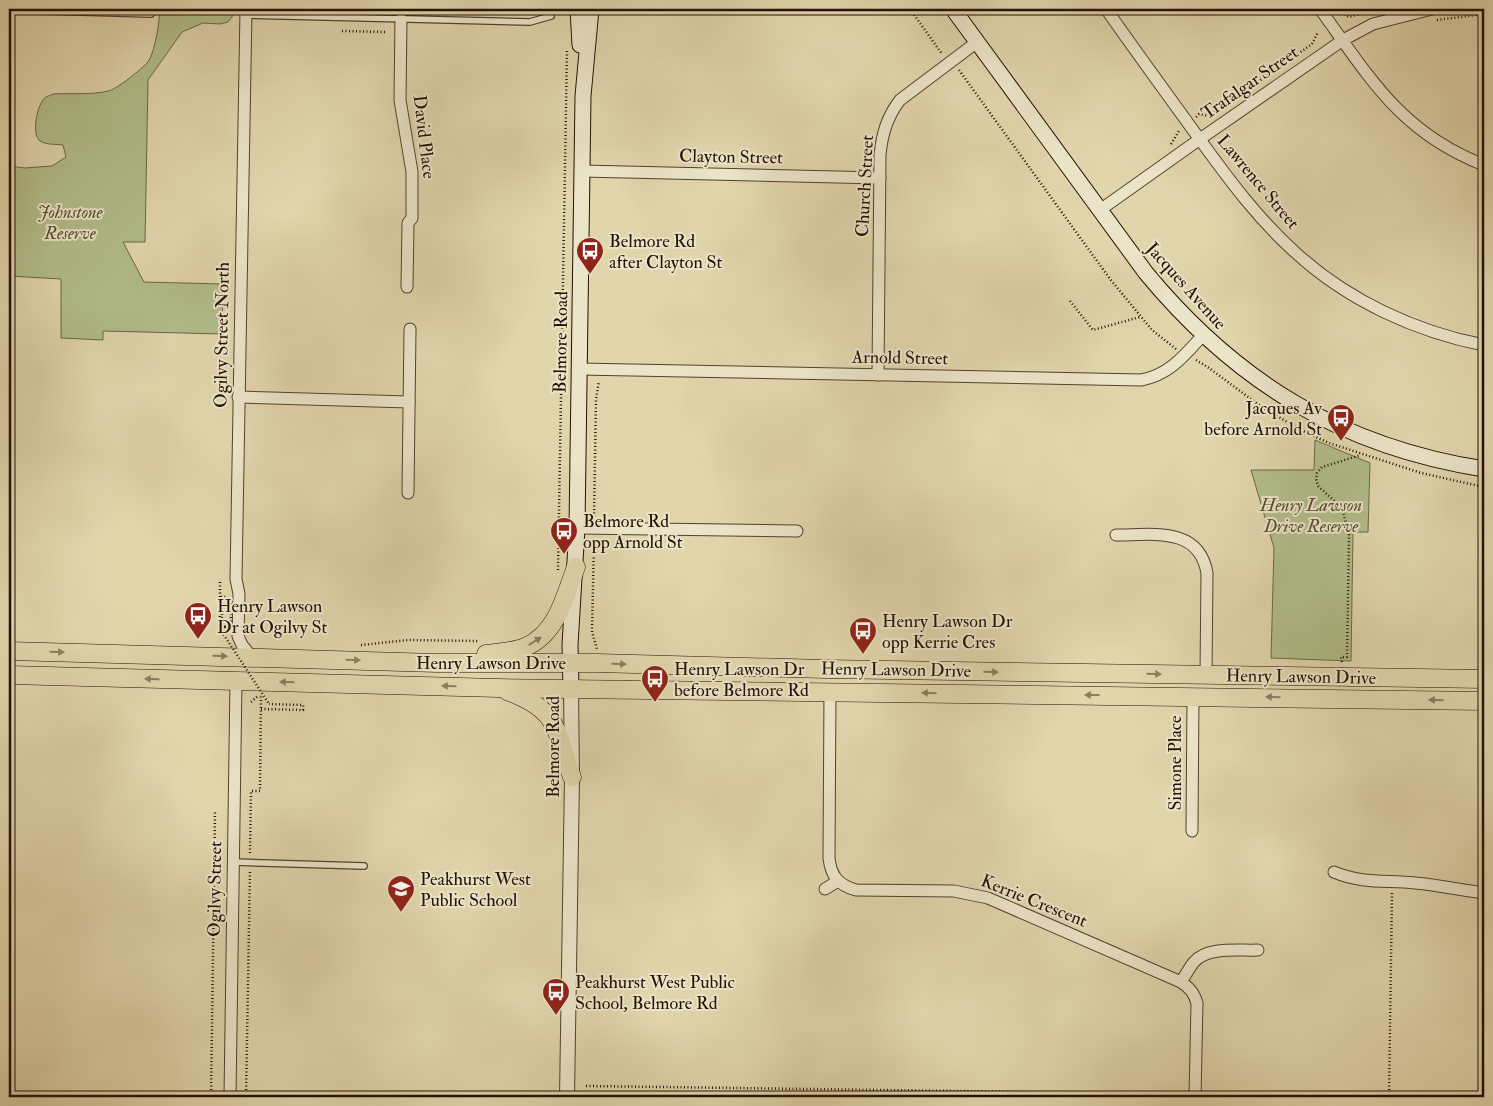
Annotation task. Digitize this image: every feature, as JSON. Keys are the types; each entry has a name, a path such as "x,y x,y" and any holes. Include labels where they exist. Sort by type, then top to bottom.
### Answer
{"main road":[{"name":"Belmore Road","path":"578,9 584,96"},
{"name":"Belmore Road","path":"571,688 570,663 577,528 584,96 591,9"},
{"name":"Jacques Avenue","path":"953,9 1146,273 1176,309 1203,335 1265,385 1306,410 1345,429 1411,453 1442,462 1484,470"},
{"path":"437,663 523,648 541,638 554,622 576,567"},
{"name":"Henry Lawson Drive","path":"9,651 437,663 570,663 1484,679"},
{"name":"Henry Lawson Drive","path":"9,675 498,688 1484,701"},
{"path":"498,688 520,696 544,710 552,720 558,734 572,777"}],"street":[{"name":"Lawrence Street","path":"1106,9 1238,190 1261,218 1297,254 1328,279 1368,304 1411,323 1454,338 1484,345"},
{"path":"1320,9 1389,102 1408,121 1447,148 1484,165"},
{"name":"Trafalgar Street","path":"1100,210 1343,40 1373,24 1432,9"},
{"name":"Ogilvy Street North","path":"246,12 236,579 239,594 238,636 242,645 252,657"},
{"name":"David Place","path":"401,19 400,100 413,182 412,218 408,223 406,287"},
{"name":"Church Street","path":"878,375 880,178 882,140 885,128 893,109 909,92 977,42"},
{"name":"Clayton Street","path":"582,171 880,178"},
{"path":"408,493 410,329"},
{"name":"Arnold Street","path":"579,369 1141,380 1155,377 1169,370 1203,335"},
{"path":"238,397 409,402"},
{"path":"577,528 797,531"},
{"path":"1116,535 1169,536 1188,542 1202,554 1206,563 1208,584 1206,675"},
{"name":"Ogilvy Street","path":"230,1097 236,681"},
{"name":"Belmore Road","path":"568,1097 572,777 571,688"},
{"path":"825,889 838,882 833,876 829,858 830,691"},
{"name":"Simone Place","path":"1192,831 1193,696"},
{"path":"1334,872 1348,878 1360,880 1428,885 1484,893"},
{"name":"Kerrie Crescent","path":"838,882 856,890 954,891 988,898 1182,982 1190,988 1195,995 1197,1003 1195,1096"},
{"path":"1182,982 1194,962 1202,956 1215,952 1258,950"}],"lane":[{"path":"9,10 151,14"},
{"path":"246,12 401,19 530,22 551,16"},
{"path":"233,862 364,866"}],"path":[{"path":"1335,9 1349,17 1370,11"},
{"path":"1434,21 1484,14 1484,28"},
{"path":"342,31 385,32"},
{"path":"1170,145 1177,132 1199,114 1208,116 1216,112 1312,44 1318,32"},
{"path":"558,574 567,42"},
{"path":"1070,301 1092,330 1140,317"},
{"path":"1342,662 1341,657 1347,657 1349,534 1342,508 1318,486 1316,479 1317,473 1322,467 1362,455"},
{"path":"220,581 220,597"},
{"path":"224,627 231,626 231,600 222,599 222,632 269,704 303,705 303,710 261,709"},
{"path":"355,645 408,640 482,641"},
{"path":"246,1097 251,791 260,791 261,694"},
{"path":"211,1097 215,812"},
{"path":"1389,1097 1393,882"},
{"path":"586,1086 1324,1097"}],"green space":[{"name":"Johnstone Reserve","path":"159,9 233,9 234,14 228,22 220,24 203,23 182,32 148,80 145,242 123,242 144,282 223,284 222,334 103,331 103,340 61,338 61,279 9,276 9,166 25,168 52,166 66,157 63,145 45,143 37,137 36,119 43,100 53,94 112,90 129,78 145,65 150,58 158,28"},
{"name":"Henry Lawson Drive Reserve","path":"1315,440 1370,463 1368,532 1353,532 1351,661 1271,658 1274,548 1251,470 1314,470"}],"place":[{"name":"Belmore Rd after Clayton St","path":"590,275"},
{"name":"Jacques Av before Arnold St","path":"1341,442"},
{"name":"Belmore Rd opp Arnold St","path":"564,555"},
{"name":"Henry Lawson Dr at Ogilvy St","path":"198,640"},
{"name":"Henry Lawson Dr opp Kerrie Cres","path":"863,655"},
{"name":"Henry Lawson Dr before Belmore Rd","path":"655,703"},
{"name":"Peakhurst West Public School","path":"401,913"},
{"name":"Peakhurst West Public School, Belmore Rd","path":"556,1016"}]}
